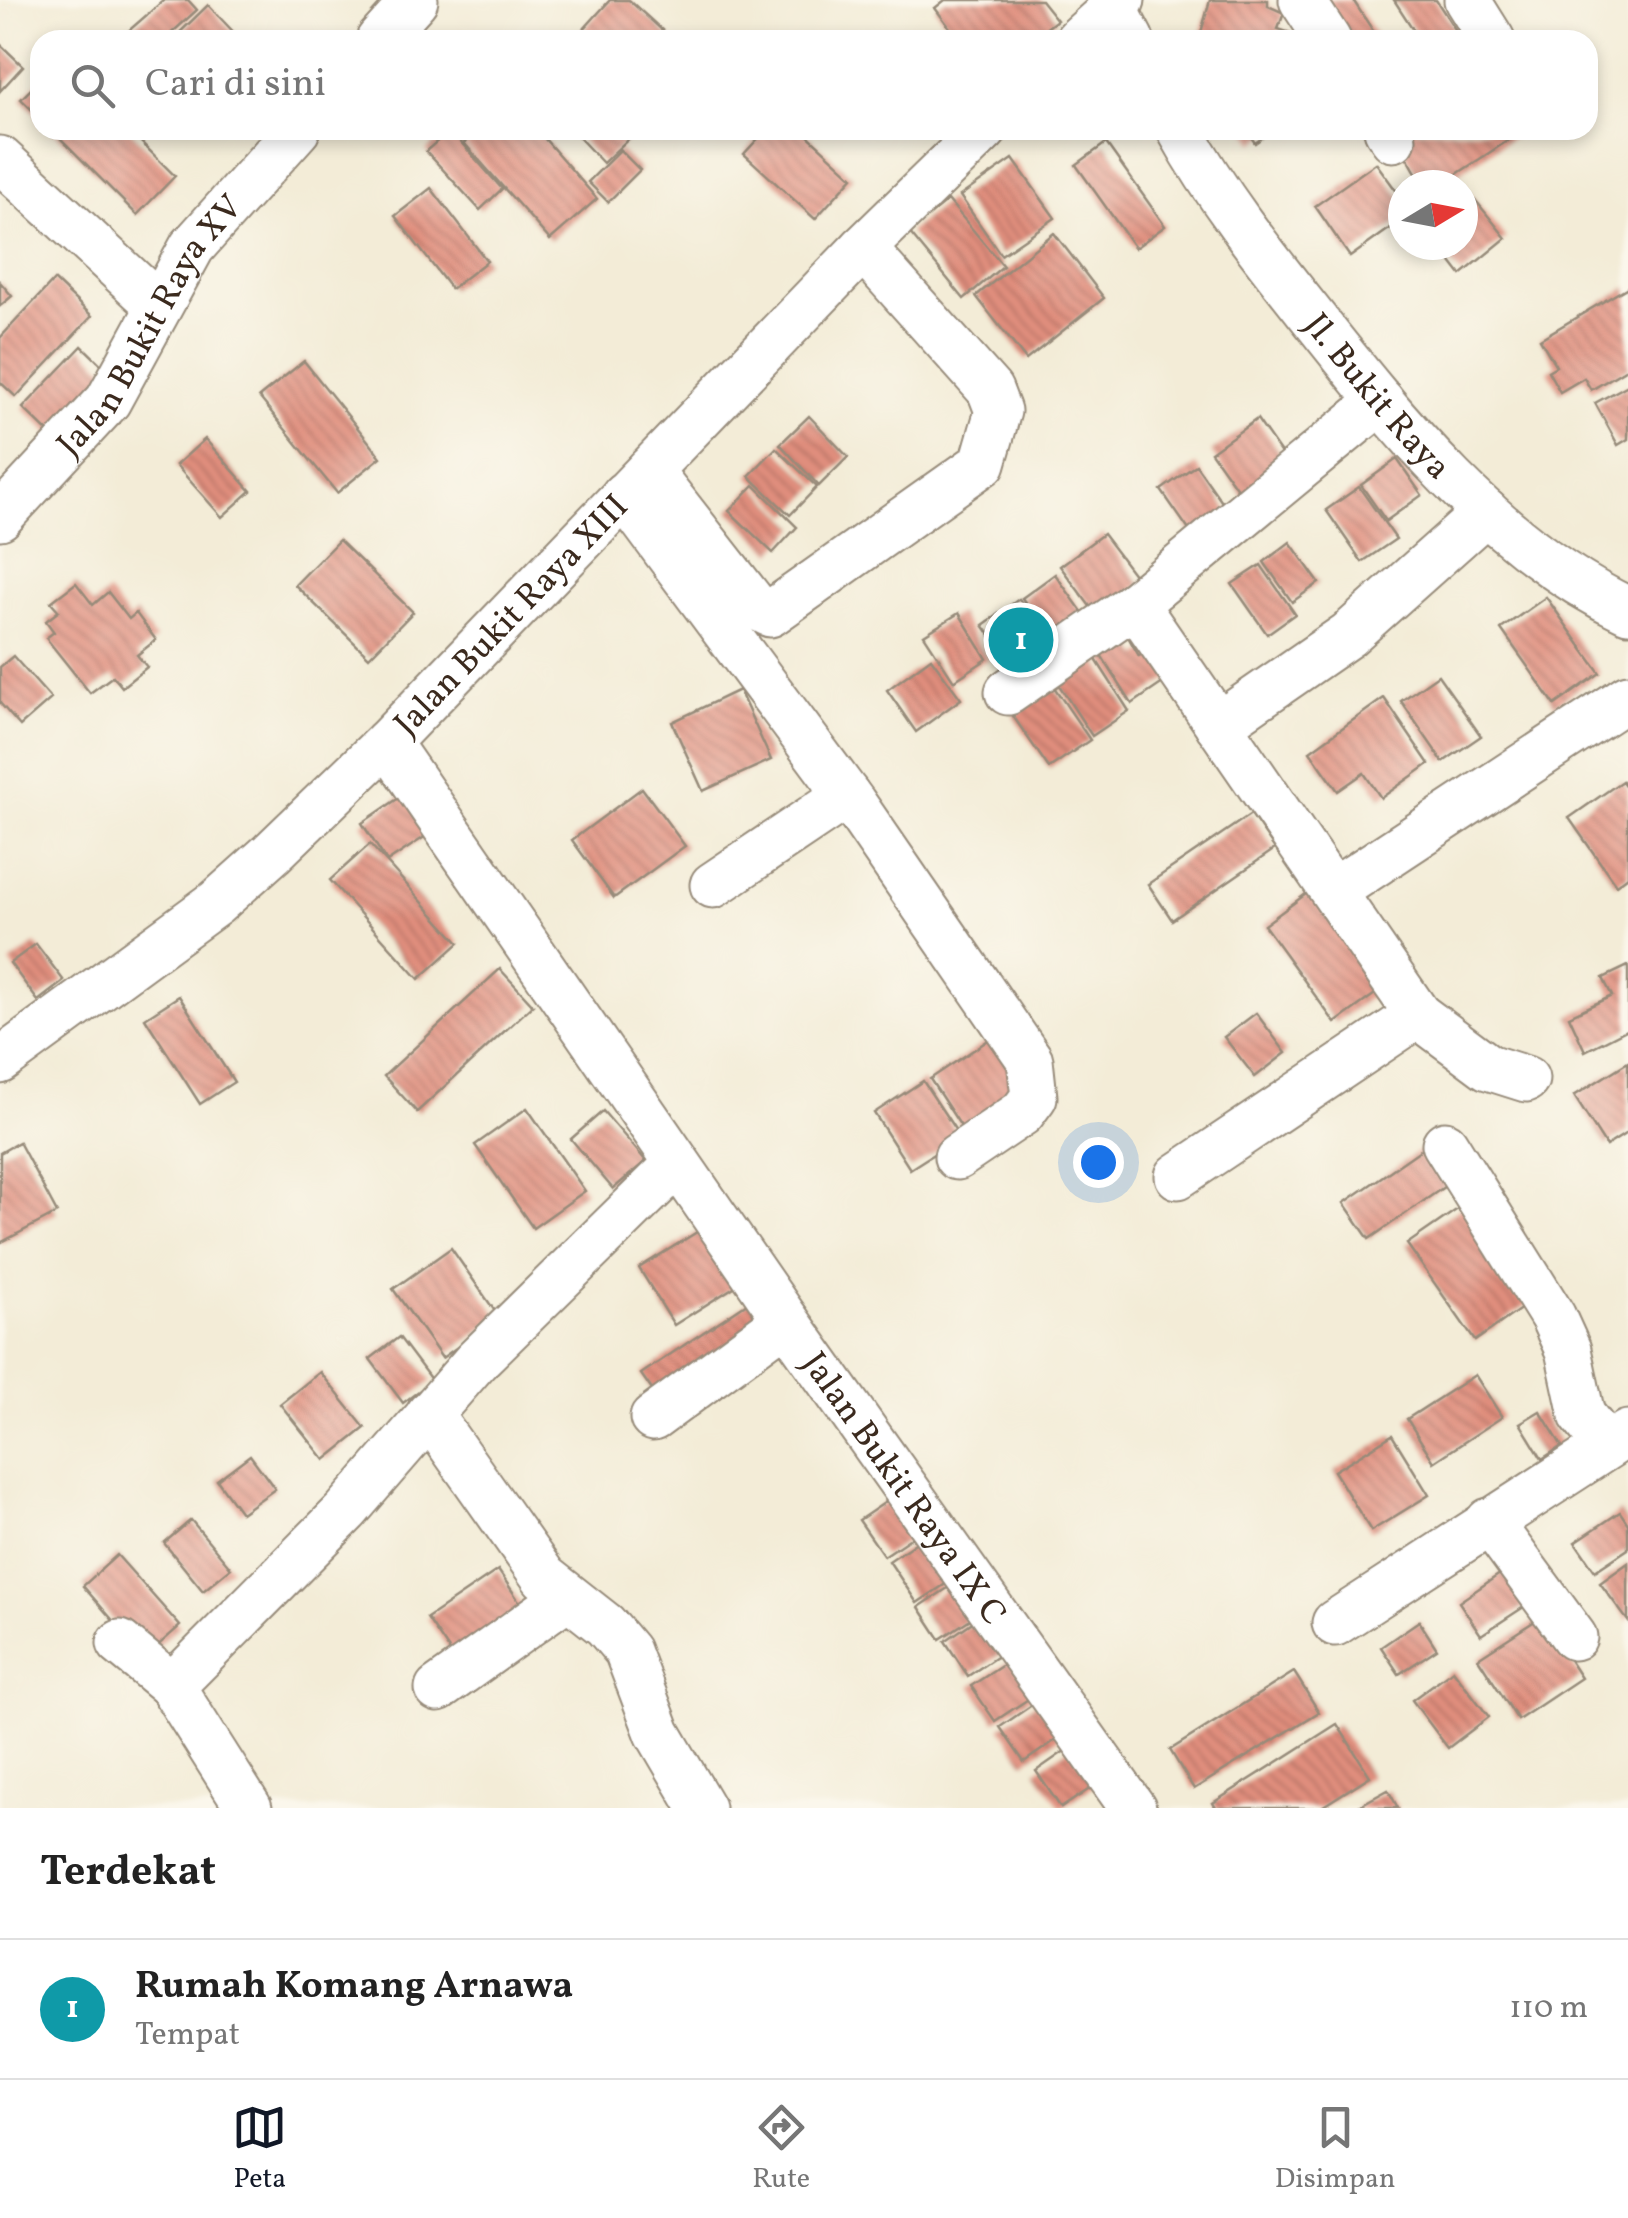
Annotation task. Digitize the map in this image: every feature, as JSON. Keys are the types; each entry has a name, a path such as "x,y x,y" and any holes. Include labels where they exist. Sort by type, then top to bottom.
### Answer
{"street":[{"path":"387,30 414,0"},
{"path":"1302,0 1322,30"},
{"path":"1467,0 1486,30"},
{"path":"1092,30 1119,11"},
{"name":"Jalan Bukit Raya XV","path":"0,517 108,401 129,369 158,304 192,247 288,140"},
{"name":"Jalan Bukit Raya XIII","path":"0,1062 216,902 387,742 862,248 974,140"},
{"name":"Jl. Bukit Raya","path":"1186,140 1212,187 1381,401 1486,512 1582,588 1628,610"},
{"path":"0,158 158,304"},
{"path":"636,482 756,607 770,614 983,463 998,411 990,390 862,248"},
{"path":"1008,692 1135,604 1381,401"},
{"path":"636,482 1030,1060 1034,1097 1022,1113 957,1157"},
{"path":"1218,725 1348,635 1486,512"},
{"path":"1135,604 1418,1015 1488,1067 1526,1079"},
{"path":"1334,891 1628,696"},
{"name":"Jalan Bukit Raya IX C","path":"387,742 786,1320 1133,1808"},
{"path":"713,884 847,795"},
{"path":"1178,1176 1418,1015"},
{"path":"1335,1623 1618,1440 1582,1415 1568,1350 1553,1317 1446,1144"},
{"path":"171,1685 346,1512 476,1360 677,1164"},
{"path":"652,1418 786,1320"},
{"path":"428,1414 526,1554 565,1598 605,1625 627,1651 658,1732 702,1808"},
{"path":"1490,1521 1574,1637"},
{"path":"438,1689 565,1598"},
{"path":"120,1644 171,1685 249,1808"}],"building":[{"path":"164,0 188,0 197,10 175,30 130,30"},
{"path":"610,0 629,0 662,30 583,30"},
{"path":"945,0 1041,0 1057,20 1044,30 952,30 935,8"},
{"path":"1210,0 1268,0 1268,6 1284,13 1278,29 1281,30 1202,30"},
{"path":"1307,0 1353,0 1372,30 1326,30"},
{"path":"1394,0 1436,0 1456,30 1414,30"},
{"path":"208,5 232,30 182,30"},
{"path":"0,44 23,66 0,91"},
{"path":"30,90 30,108 21,99"},
{"path":"62,140 139,140 175,176 137,215"},
{"path":"439,140 459,140 502,189 480,210 426,151"},
{"path":"546,140 597,199 550,240 464,143"},
{"path":"581,140 627,140 603,163"},
{"path":"757,140 813,140 853,177 815,219 744,154"},
{"path":"1398,140 1509,140 1463,170 1415,170"},
{"path":"1106,143 1165,226 1135,248 1076,165"},
{"path":"620,150 640,170 608,202 588,182"},
{"path":"1013,159 1055,218 1001,255 960,196"},
{"path":"1376,163 1388,179 1388,230 1350,257 1315,206"},
{"path":"431,188 487,261 451,289 395,216"},
{"path":"948,200 1003,266 964,299 909,232"},
{"path":"1478,203 1506,238 1461,275 1450,260 1478,260"},
{"path":"1054,233 1104,298 1026,360 976,296"},
{"path":"54,280 92,316 16,397 0,382 0,338"},
{"path":"0,282 12,296 0,306"},
{"path":"1628,287 1628,368 1591,390 1584,378 1560,392 1548,371 1556,366 1540,339"},
{"path":"82,346 114,377 55,439 23,408"},
{"path":"304,361 381,457 337,493 259,397"},
{"path":"1628,385 1628,439 1618,445 1595,403"},
{"path":"809,416 848,457 819,486 780,444"},
{"path":"1257,419 1291,468 1245,500 1211,452"},
{"path":"205,439 251,491 222,517 176,465"},
{"path":"776,448 817,487 790,515 749,476"},
{"path":"1397,459 1422,495 1386,521 1361,485"},
{"path":"1196,465 1233,518 1198,543 1161,490"},
{"path":"754,485 797,527 773,553 729,511"},
{"path":"1359,487 1396,539 1362,562 1326,510"},
{"path":"1103,534 1141,584 1098,617 1060,566"},
{"path":"339,540 413,612 369,657 295,585"},
{"path":"1290,542 1319,583 1292,602 1264,562"},
{"path":"1261,565 1295,614 1267,634 1232,584"},
{"path":"1055,574 1088,620 1055,644 1022,598"},
{"path":"76,583 93,605 108,592 129,619 136,613 156,640 137,655 147,667 122,687 113,676 90,693 46,638 54,632 46,621 59,611 51,602"},
{"path":"1546,597 1600,673 1555,705 1501,629"},
{"path":"1019,599 1058,656 1023,681 983,625"},
{"path":"959,613 987,659 954,681 924,635"},
{"path":"1127,635 1139,656 1158,644 1176,674 1132,704 1099,652"},
{"path":"13,656 51,699 20,726 0,703 0,667"},
{"path":"931,658 961,699 916,732 887,690"},
{"path":"1095,658 1129,711 1092,736 1057,682"},
{"path":"1438,675 1481,736 1443,762 1401,701"},
{"path":"1054,687 1090,740 1049,768 1013,716"},
{"path":"739,690 771,760 703,791 672,722"},
{"path":"1384,698 1429,764 1381,798 1364,773 1338,791 1310,751"},
{"path":"1622,781 1628,790 1628,876 1616,885 1569,818"},
{"path":"415,787 441,826 387,862 362,823"},
{"path":"642,788 685,846 614,898 572,840"},
{"path":"1251,814 1275,849 1172,920 1148,884"},
{"path":"370,844 459,943 419,979 330,880"},
{"path":"1310,891 1382,989 1335,1023 1264,925"},
{"path":"36,944 64,981 38,1001 10,963"},
{"path":"1628,966 1628,1029 1585,1051 1569,1016 1612,996 1603,978"},
{"path":"500,969 533,1005 417,1112 384,1076"},
{"path":"179,996 234,1082 200,1104 145,1018"},
{"path":"1256,1013 1286,1053 1255,1077 1224,1037"},
{"path":"996,1035 1030,1087 964,1131 930,1079"},
{"path":"1628,1062 1628,1132 1606,1146 1574,1096"},
{"path":"923,1081 960,1137 910,1169 874,1113"},
{"path":"527,1108 585,1191 533,1228 475,1145"},
{"path":"603,1111 646,1161 613,1189 571,1139"},
{"path":"19,1142 57,1213 0,1243 0,1153"},
{"path":"1429,1144 1454,1180 1369,1239 1344,1203"},
{"path":"1465,1204 1532,1301 1475,1341 1407,1244"},
{"path":"710,1224 745,1280 674,1325 639,1268"},
{"path":"451,1248 499,1317 442,1358 393,1289"},
{"path":"759,1295 776,1321 659,1400 641,1374"},
{"path":"399,1337 432,1381 403,1403 370,1359"},
{"path":"320,1372 365,1428 325,1460 280,1404"},
{"path":"1475,1375 1502,1417 1434,1462 1407,1419"},
{"path":"1540,1411 1562,1446 1542,1459 1520,1423"},
{"path":"1392,1435 1429,1495 1371,1531 1334,1471"},
{"path":"250,1455 275,1489 241,1513 217,1480"},
{"path":"896,1495 921,1531 884,1556 859,1520"},
{"path":"1620,1512 1628,1524 1628,1549 1595,1571 1575,1542"},
{"path":"191,1520 231,1568 203,1591 164,1543"},
{"path":"927,1535 956,1577 917,1603 889,1561"},
{"path":"117,1555 180,1626 145,1657 83,1586"},
{"path":"1628,1563 1628,1621 1600,1583"},
{"path":"1510,1567 1533,1601 1481,1635 1459,1602"},
{"path":"498,1570 525,1610 455,1659 427,1618"},
{"path":"960,1580 981,1612 940,1639 919,1607"},
{"path":"984,1614 1008,1649 968,1676 945,1641"},
{"path":"1541,1617 1581,1678 1518,1720 1478,1658"},
{"path":"1419,1621 1437,1649 1399,1674 1381,1647"},
{"path":"1015,1657 1039,1692 995,1721 971,1686"},
{"path":"1453,1670 1489,1717 1448,1748 1412,1700"},
{"path":"1294,1672 1319,1712 1194,1789 1170,1750"},
{"path":"1042,1698 1066,1733 1024,1762 1000,1727"},
{"path":"1337,1724 1370,1776 1320,1808 1216,1808 1213,1803"},
{"path":"1072,1746 1097,1784 1061,1808 1036,1771"},
{"path":"1388,1790 1398,1808 1355,1808"}],"place":[{"name":"Rumah Komang Arnawa","path":"1021,640"}]}
